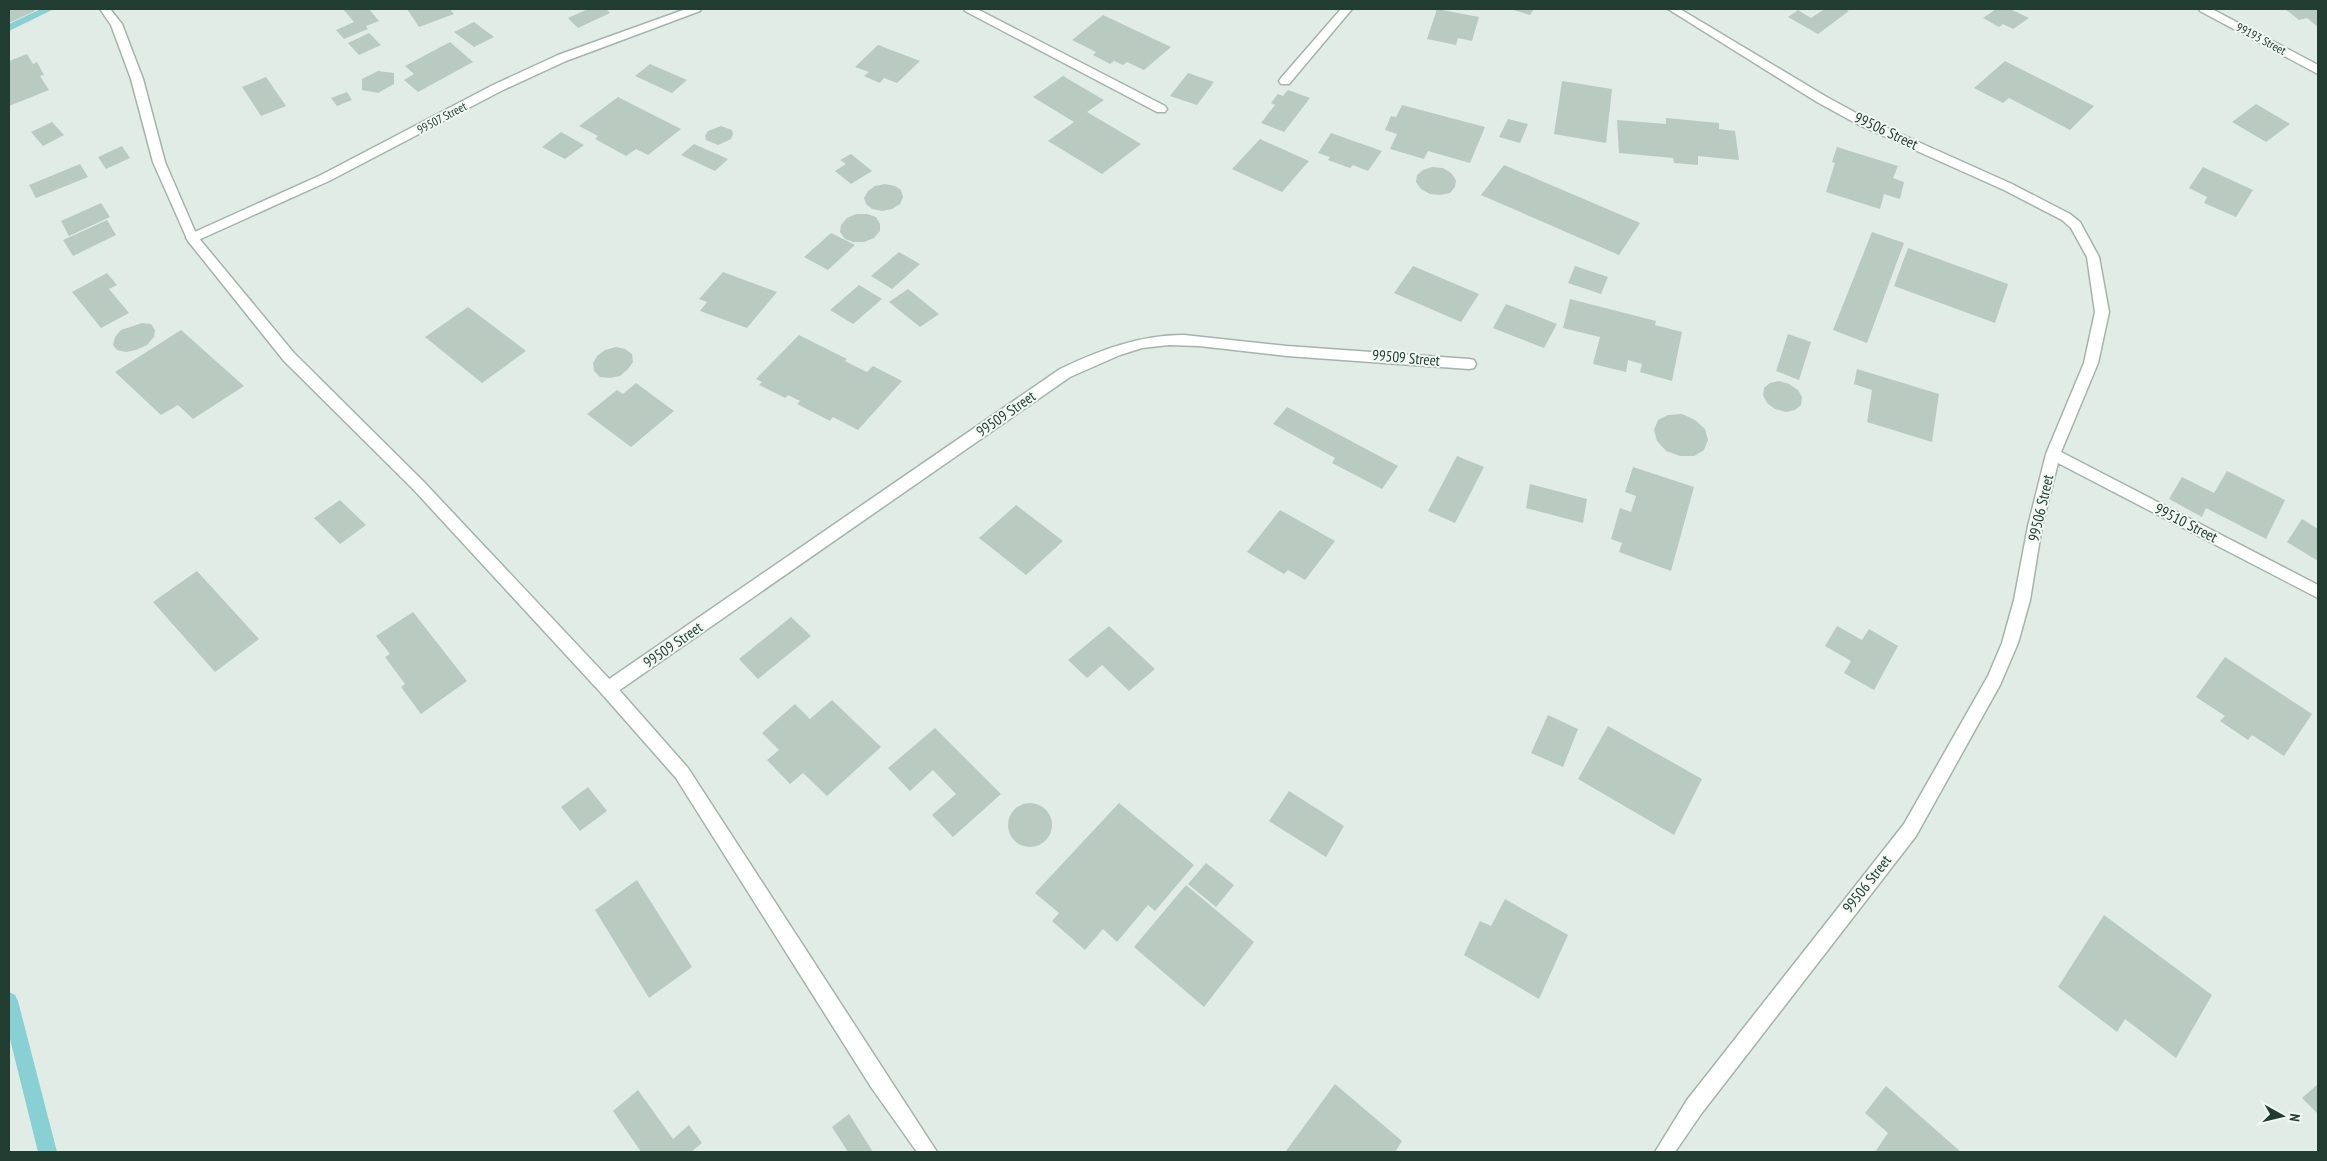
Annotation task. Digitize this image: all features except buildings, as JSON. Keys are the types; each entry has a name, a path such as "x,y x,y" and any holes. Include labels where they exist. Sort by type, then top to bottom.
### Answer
{"street":[{"path":"105,9 116,24 137,79 160,162 192,238 289,357 418,485 608,689 682,773 873,1071 928,1152"},
{"name":"99507 Street","path":"192,238 325,178 497,88 554,62 696,9"},
{"path":"969,9 1161,109"},
{"path":"1285,81 1348,9"},
{"name":"99506 Street","path":"1664,1152 1705,1093 1910,830 1994,680 2010,643 2022,600 2035,526 2053,454 2091,363 2102,312 2092,257 2076,225 2052,209 2008,187 1863,122 1821,99 1673,9"},
{"name":"99193 Street","path":"2204,9 2318,70"},
{"name":"99509 Street","path":"608,689 1065,373 1088,361 1142,344 1176,340 1286,351 1373,355 1469,364"},
{"name":"99510 Street","path":"2053,454 2318,592"}],"waterway":[{"path":"9,28 49,9"},
{"path":"9,1001 48,1152"}]}
